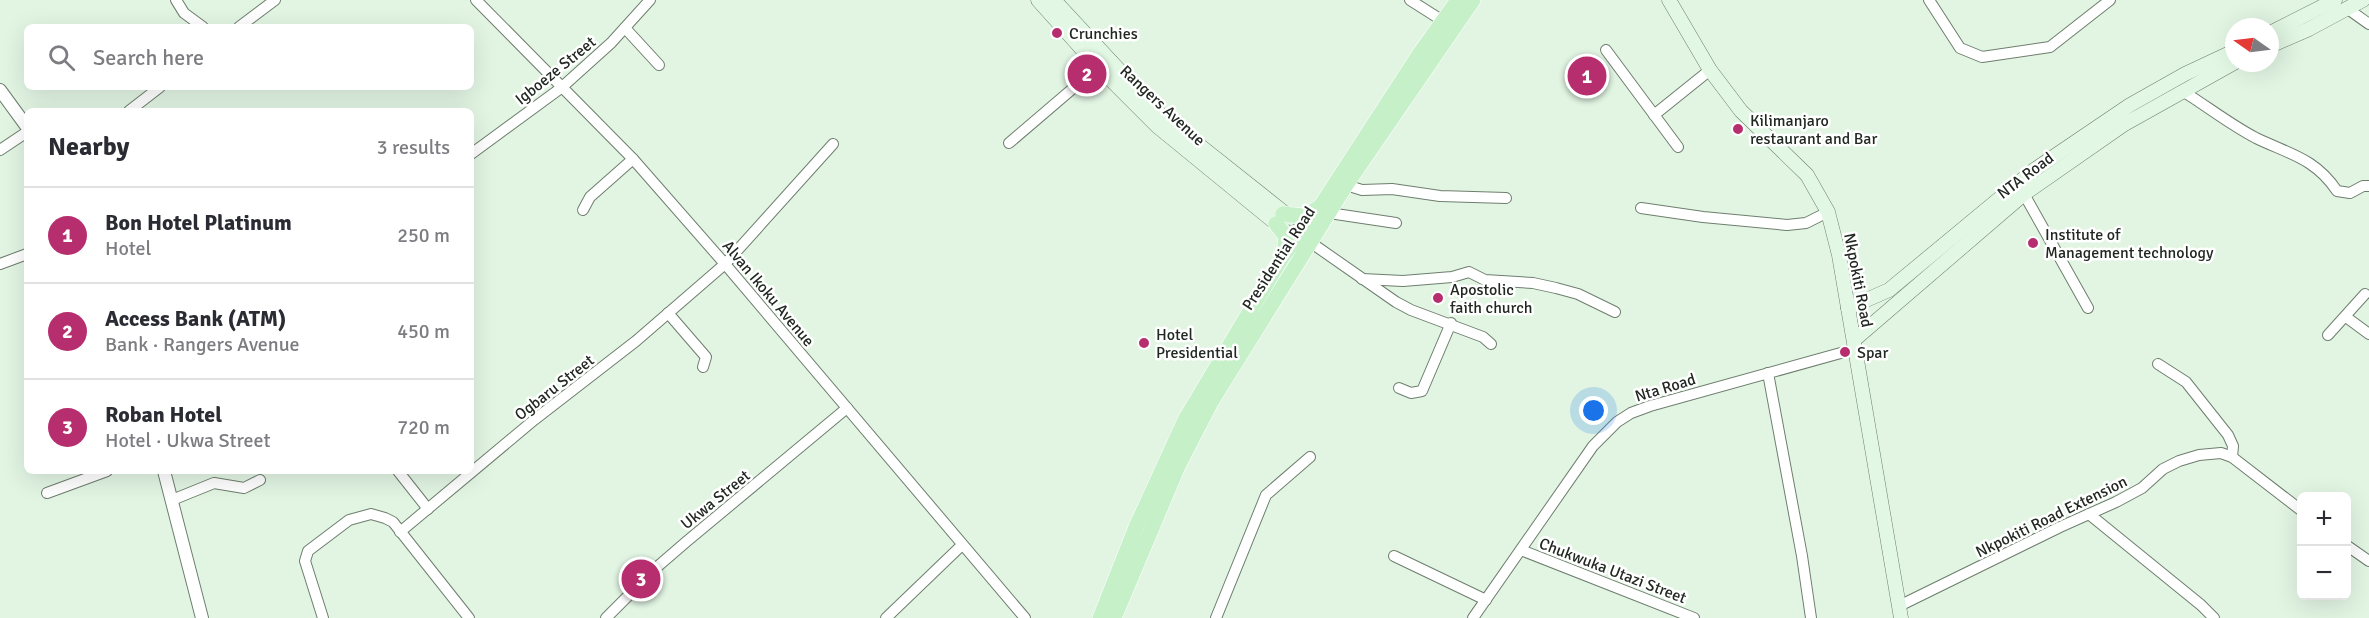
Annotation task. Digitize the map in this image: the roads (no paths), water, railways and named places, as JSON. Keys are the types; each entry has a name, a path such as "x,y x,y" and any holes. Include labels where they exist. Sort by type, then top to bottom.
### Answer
{"main road":[{"name":"Rangers Avenue","path":"1038,0 1098,67 1157,126 1280,219"},
{"name":"Rangers Avenue","path":"1054,0 1160,114 1280,219"},
{"name":"Presidential Road","path":"1325,208 1346,186 1443,21 1458,0"},
{"name":"Presidential Road","path":"1114,618 1178,466 1211,402 1306,238 1393,105 1473,0"},
{"name":"Nkpokiti Road","path":"1669,0 1710,70 1741,111 1807,175 1828,212 1835,234 1900,612"},
{"path":"2279,28 2335,0"},
{"path":"2279,42 2363,0"},
{"name":"NTA Road","path":"1848,308 1888,290 2034,170 2130,105 2225,55"},
{"name":"NTA Road","path":"1854,344 2024,194 2123,124 2225,68"},
{"path":"1280,219 1309,214 1325,208"},
{"path":"1280,219 1306,238"},
{"path":"1280,219 1286,237 1283,256"},
{"name":"Presidential Road","path":"1100,618 1136,527 1186,418 1283,256 1306,238"}],"street":[{"path":"176,0 184,13 199,24"},
{"path":"242,24 275,0"},
{"name":"Alvan Ikoku Avenue","path":"476,0 633,159 1025,618"},
{"name":"Igboeze Street","path":"474,152 561,88 625,28 650,0"},
{"path":"1410,0 1443,21"},
{"path":"1929,0 1960,48 1982,57 2050,47 2109,0"},
{"path":"2348,9 2369,24"},
{"path":"625,28 659,65"},
{"path":"1606,50 1678,147"},
{"path":"1009,143 1098,67"},
{"path":"1654,115 1710,70"},
{"path":"0,90 24,124"},
{"path":"133,108 156,90"},
{"path":"2184,92 2255,137 2297,154 2326,175 2337,191 2350,193 2362,186 2369,186"},
{"path":"0,150 24,134"},
{"name":"Ogbaru Street","path":"474,471 725,264 833,144"},
{"path":"583,210 590,197 633,159"},
{"path":"1346,186 1362,189 1392,189 1440,196 1506,198"},
{"path":"2024,194 2088,308"},
{"path":"1325,208 1396,223"},
{"path":"1641,208 1787,225 1806,223 1828,212"},
{"path":"1306,238 1362,279 1411,310 1451,324 1487,341"},
{"path":"0,264 24,255"},
{"path":"1362,279 1403,281 1452,277 1468,272 1485,280 1533,283 1556,288 1578,294 1615,312"},
{"path":"2328,335 2365,294"},
{"path":"668,313 706,357 703,367"},
{"path":"2346,317 2369,334"},
{"path":"1399,388 1419,394 1425,389 1451,324"},
{"name":"Nta Road","path":"1473,618 1569,478 1593,446 1617,422 1631,413 1650,406 1768,373 1854,344"},
{"path":"2158,364 2186,382 2228,435 2233,446 2232,457 2297,508"},
{"path":"1768,373 1811,618"},
{"name":"Ukwa Street","path":"606,618 664,561 847,408"},
{"name":"Nkpokiti Road Extension","path":"1900,612 2139,490 2163,469 2179,461 2199,455 2221,453 2232,457"},
{"path":"1216,618 1266,495 1310,457"},
{"path":"47,493 99,474"},
{"path":"165,474 202,618"},
{"path":"400,474 428,509"},
{"name":"Ogbaru Street","path":"400,532 471,474"},
{"path":"172,500 214,483 244,488 260,480"},
{"path":"323,618 305,561 308,551 349,520 371,514 393,522 469,618"},
{"path":"2090,514 2214,618"},
{"path":"886,618 962,545"},
{"path":"2347,546 2369,561"},
{"name":"Chukwuka Utazi Street","path":"1521,550 1694,618"},
{"path":"1394,556 1486,600"}],"place":[{"name":"Crunchies","path":"1057,33"},
{"name":"Access Bank (ATM)","path":"1087,74"},
{"name":"Bon Hotel Platinum","path":"1587,76"},
{"name":"Kilimanjaro restaurant and Bar","path":"1738,129"},
{"name":"Institute of Management technology","path":"2033,243"},
{"name":"Apostolic faith church","path":"1438,298"},
{"name":"Hotel Presidential","path":"1144,343"},
{"name":"Spar","path":"1845,352"},
{"name":"Roban Hotel","path":"641,579"}]}
